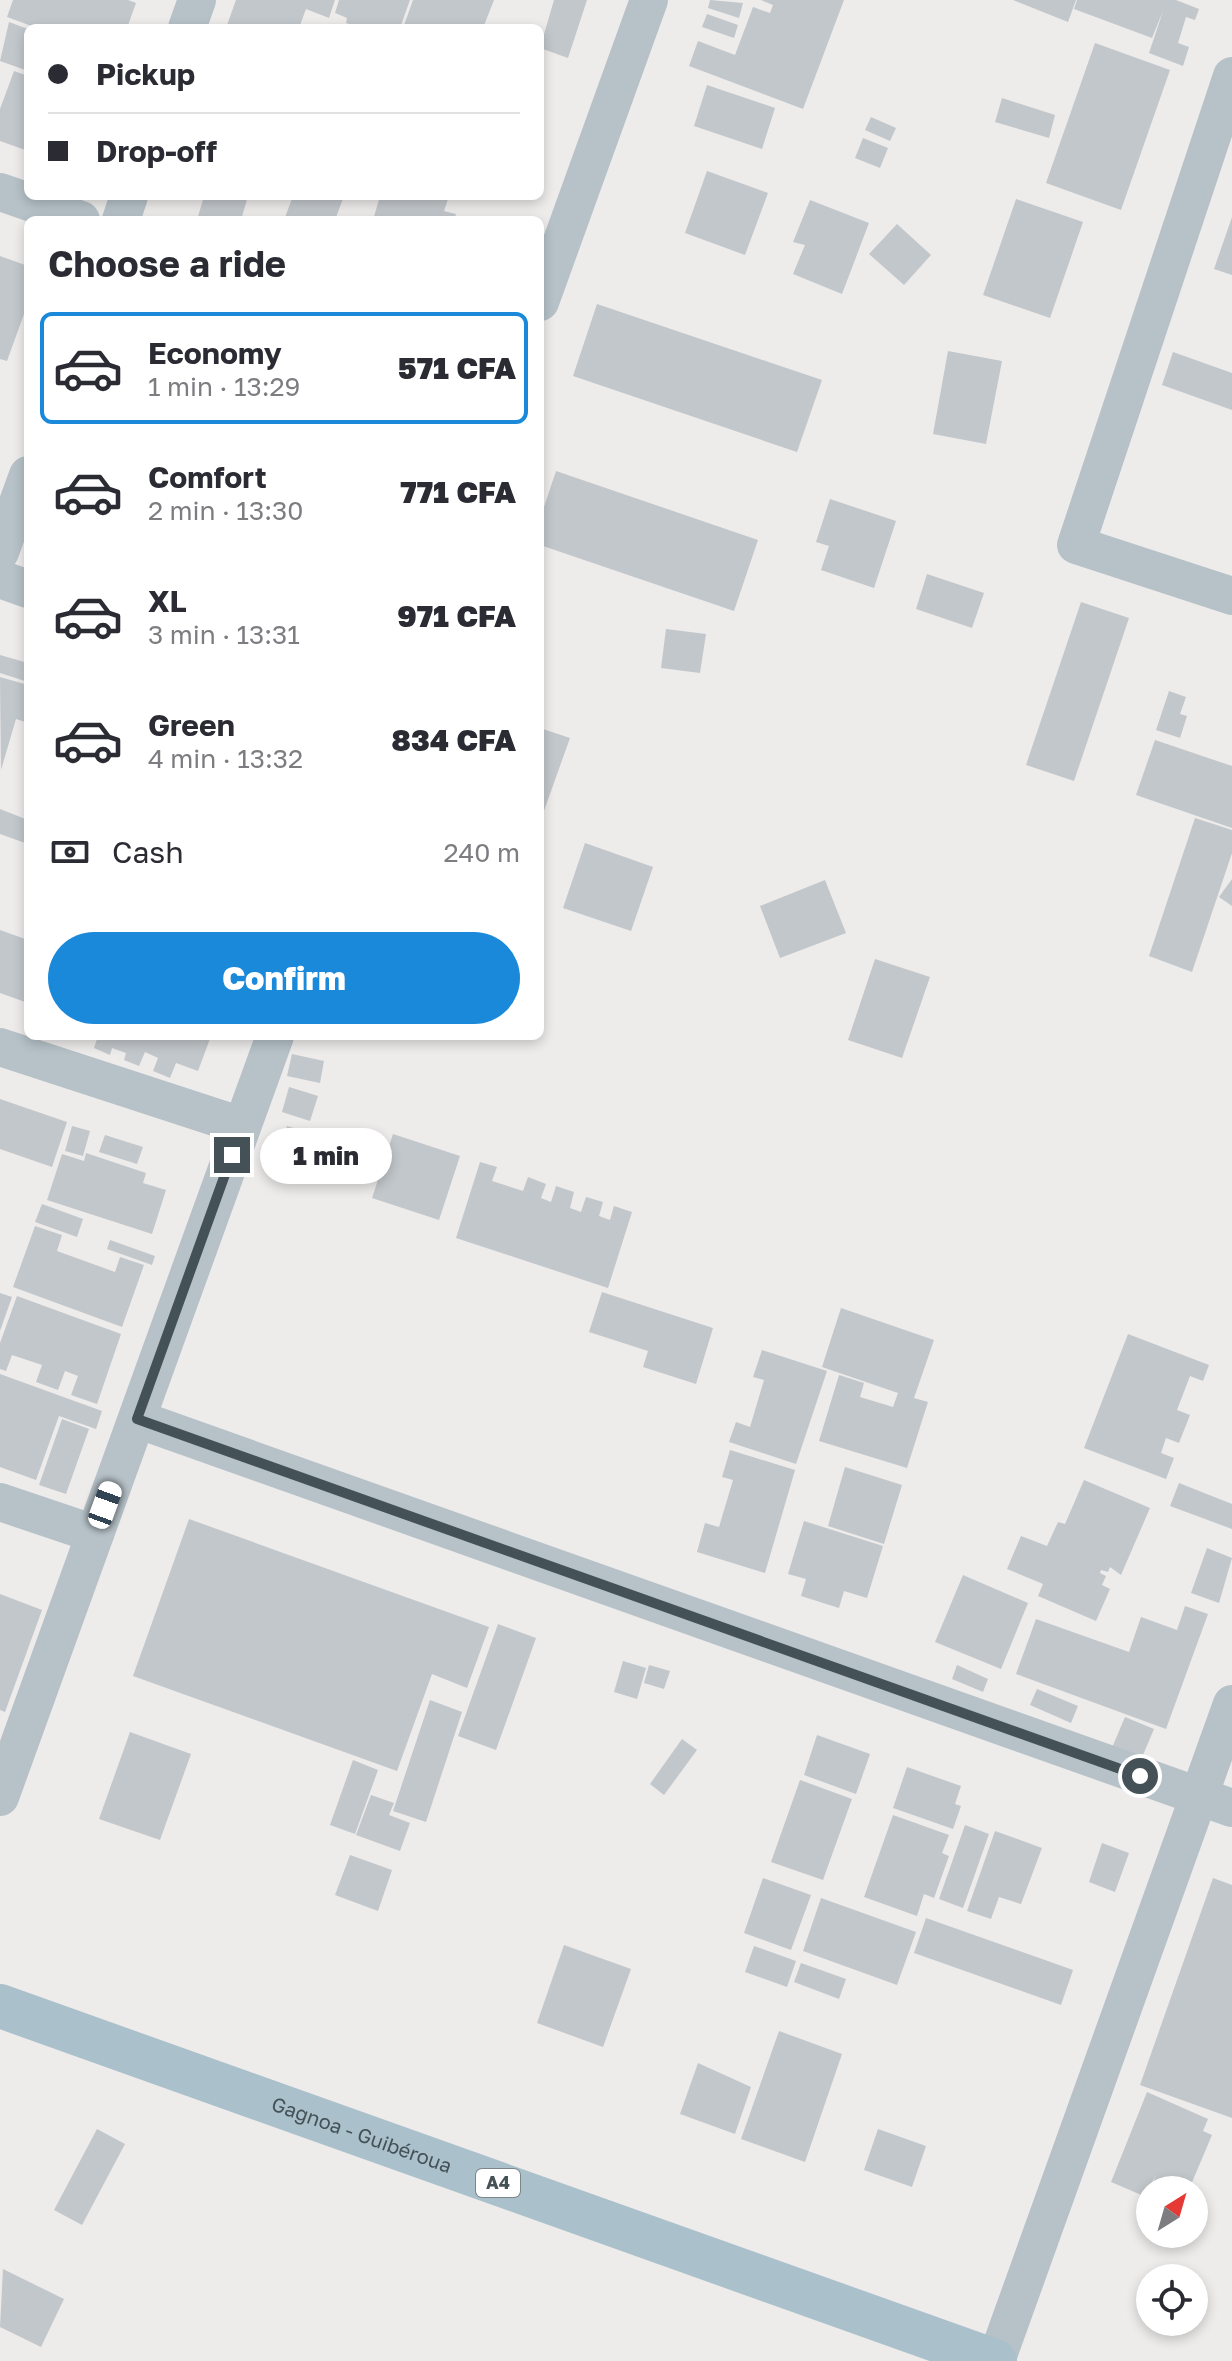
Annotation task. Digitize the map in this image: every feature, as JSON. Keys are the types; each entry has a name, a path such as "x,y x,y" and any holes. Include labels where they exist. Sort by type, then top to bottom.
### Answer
{"main road":[{"name":"Gagnoa - Guibéroua","path":"0,2006 996,2361"}],"street":[{"path":"188,24 197,0"},
{"path":"544,291 649,0"},
{"path":"1232,76 1076,545 1232,596"},
{"path":"0,192 69,216"},
{"path":"0,552 24,486"},
{"path":"0,579 24,588"},
{"path":"0,1797 274,1040"},
{"path":"0,1047 242,1126"},
{"path":"137,1419 1215,1802"},
{"path":"0,1502 95,1534"},
{"path":"996,2361 1215,1802 1232,1704"}],"building":[{"path":"13,0 128,0 136,3 128,24 26,24 7,17"},
{"path":"236,0 335,0 329,18 306,9 300,24 227,24"},
{"path":"339,0 410,0 401,24 349,24 346,23 347,18 335,13"},
{"path":"413,0 494,0 485,24 404,24"},
{"path":"554,0 587,0 568,58 544,49 544,34"},
{"path":"710,0 743,3 739,18 708,8"},
{"path":"761,0 844,0 803,109 689,66 698,41 735,55 753,7 770,13 773,5"},
{"path":"1013,0 1076,0 1068,22"},
{"path":"1077,0 1176,0 1199,9 1195,20 1186,17 1178,43 1189,47 1183,66 1149,53 1163,11 1152,38 1074,9"},
{"path":"707,14 738,25 734,38 702,27"},
{"path":"9,22 24,28 24,70 0,61"},
{"path":"1095,43 1170,70 1121,210 1046,183"},
{"path":"14,71 24,75 24,150 0,141 0,109"},
{"path":"707,85 775,108 762,149 694,126"},
{"path":"1002,98 1055,115 1049,138 995,122"},
{"path":"871,117 896,128 890,141 865,130"},
{"path":"863,138 888,148 880,168 855,158"},
{"path":"707,171 768,193 745,255 685,233"},
{"path":"1016,199 1083,222 1050,318 983,295"},
{"path":"203,200 247,200 242,216 198,216"},
{"path":"292,200 342,200 336,216 286,216"},
{"path":"379,200 448,200 444,211 456,214 455,216 374,216"},
{"path":"810,200 869,223 842,294 793,274 805,245 793,242"},
{"path":"1232,217 1232,275 1214,269"},
{"path":"897,224 931,255 904,285 869,254"},
{"path":"0,256 24,265 24,314 7,361 0,359"},
{"path":"597,304 822,380 797,452 573,376"},
{"path":"948,351 1002,361 986,444 933,434"},
{"path":"1173,352 1232,373 1232,410 1162,385"},
{"path":"556,471 758,540 734,611 544,546 544,507"},
{"path":"830,499 896,521 874,588 821,570 829,546 816,542"},
{"path":"927,574 984,593 972,628 916,609"},
{"path":"1081,602 1129,618 1074,781 1026,765"},
{"path":"666,629 706,634 700,673 661,668"},
{"path":"0,655 24,662 24,681 0,673"},
{"path":"0,677 24,684 24,722 16,719 1,770"},
{"path":"1169,691 1186,697 1180,714 1187,716 1180,738 1156,730"},
{"path":"544,729 570,738 544,811"},
{"path":"1155,740 1232,766 1232,828 1136,795"},
{"path":"0,809 24,818 24,843 0,834"},
{"path":"1195,818 1232,830 1232,853 1192,972 1149,956"},
{"path":"585,843 653,867 631,931 563,908"},
{"path":"1232,879 1232,906 1219,897"},
{"path":"825,880 846,933 780,958 760,906"},
{"path":"0,930 24,939 24,1002 0,993"},
{"path":"875,959 930,977 902,1058 848,1040"},
{"path":"97,1040 210,1040 198,1071 176,1063 170,1078 153,1071 158,1058 145,1052 139,1066 124,1060 126,1053 112,1048 110,1055 94,1048"},
{"path":"292,1054 324,1061 320,1083 287,1076"},
{"path":"289,1087 318,1096 310,1121 282,1112"},
{"path":"0,1099 67,1122 52,1167 0,1149"},
{"path":"72,1126 90,1131 83,1156 65,1151"},
{"path":"287,1126 307,1132 302,1146 283,1140"},
{"path":"393,1134 460,1156 439,1220 372,1198"},
{"path":"105,1135 143,1147 137,1164 99,1152"},
{"path":"86,1153 146,1173 143,1183 166,1190 152,1234 47,1200 62,1154 84,1161"},
{"path":"480,1162 497,1167 492,1181 523,1191 528,1177 546,1184 541,1198 551,1202 556,1186 574,1192 570,1208 581,1212 586,1197 603,1202 599,1216 610,1220 614,1206 632,1212 608,1288 456,1238"},
{"path":"42,1204 83,1219 77,1237 35,1222"},
{"path":"35,1226 62,1235 57,1251 115,1272 120,1257 144,1265 122,1327 13,1287"},
{"path":"110,1240 155,1256 152,1265 107,1249"},
{"path":"602,1292 713,1328 696,1384 643,1367 648,1351 589,1332"},
{"path":"0,1293 12,1297 0,1331"},
{"path":"17,1296 121,1334 97,1404 71,1395 78,1376 65,1371 58,1390 36,1382 42,1365 12,1355 6,1371 0,1369 0,1343"},
{"path":"841,1308 934,1340 914,1398 928,1402 907,1468 819,1441 839,1375 864,1383 860,1397 893,1407 898,1393 822,1367"},
{"path":"1128,1334 1209,1365 1203,1381 1190,1376 1177,1410 1190,1415 1179,1443 1166,1438 1161,1453 1174,1458 1166,1479 1084,1448"},
{"path":"762,1350 827,1371 796,1464 729,1442 736,1422 750,1427 764,1380 753,1377"},
{"path":"0,1374 102,1411 96,1429 59,1416 36,1480 0,1467"},
{"path":"62,1419 89,1429 66,1494 39,1485"},
{"path":"730,1450 795,1470 765,1573 697,1552 705,1523 719,1527 733,1480 722,1477"},
{"path":"845,1467 902,1485 884,1544 828,1526"},
{"path":"1084,1480 1150,1508 1121,1575 1110,1567 1108,1572 1101,1570 1100,1573 1106,1576 1102,1585 1110,1589 1096,1621 1038,1596 1043,1584 1007,1569 1021,1536 1047,1546 1058,1522 1065,1524"},
{"path":"1179,1483 1232,1504 1232,1529 1170,1506"},
{"path":"189,1519 489,1627 467,1688 432,1674 397,1771 133,1676"},
{"path":"804,1521 883,1546 867,1598 844,1591 839,1608 801,1596 806,1579 788,1574"},
{"path":"1207,1548 1232,1558 1219,1603 1191,1593"},
{"path":"963,1575 1028,1603 1001,1669 935,1642"},
{"path":"0,1594 42,1610 5,1712 0,1710"},
{"path":"1185,1606 1208,1614 1166,1729 1016,1674 1036,1619 1129,1652 1141,1617 1177,1630"},
{"path":"498,1624 536,1638 496,1750 458,1736"},
{"path":"623,1661 646,1668 637,1699 614,1692"},
{"path":"649,1665 670,1671 664,1689 644,1683"},
{"path":"957,1665 988,1679 983,1692 952,1679"},
{"path":"1037,1689 1078,1706 1071,1723 1030,1705"},
{"path":"430,1700 462,1712 426,1822 393,1811"},
{"path":"1125,1717 1154,1729 1140,1762 1111,1750"},
{"path":"130,1732 191,1754 160,1840 99,1819"},
{"path":"817,1735 870,1754 856,1794 804,1775"},
{"path":"682,1739 697,1750 664,1795 650,1784"},
{"path":"353,1760 378,1770 355,1834 330,1825"},
{"path":"907,1767 961,1786 955,1804 961,1806 953,1829 893,1808"},
{"path":"800,1780 852,1799 823,1880 771,1862"},
{"path":"371,1795 394,1803 389,1815 410,1823 400,1851 356,1835"},
{"path":"893,1815 949,1835 942,1853 949,1856 934,1898 924,1894 917,1916 864,1897"},
{"path":"965,1825 989,1834 963,1908 939,1899"},
{"path":"995,1831 1042,1848 1021,1904 999,1897 991,1919 967,1911"},
{"path":"1102,1843 1129,1853 1115,1892 1089,1882"},
{"path":"350,1855 392,1870 378,1911 335,1895"},
{"path":"763,1878 811,1895 791,1950 744,1933"},
{"path":"1213,1878 1232,1885 1232,2118 1140,2085"},
{"path":"821,1898 916,1932 897,1985 803,1951"},
{"path":"926,1918 1073,1970 1061,2005 914,1953"},
{"path":"564,1945 631,1969 603,2047 537,2023"},
{"path":"754,1946 796,1961 787,1987 745,1972"},
{"path":"801,1963 846,1979 839,1999 794,1982"},
{"path":"779,2031 842,2054 805,2162 741,2139"},
{"path":"698,2063 751,2087 735,2134 680,2114"},
{"path":"1147,2092 1208,2119 1203,2131 1212,2135 1195,2176 1136,2176 1136,2193 1111,2182"},
{"path":"97,2129 125,2144 82,2225 54,2210"},
{"path":"878,2129 926,2146 912,2187 864,2170"},
{"path":"3,2269 64,2299 41,2347 0,2327"}],"route":[{"path":"232,1155 137,1419 1140,1776"}]}
